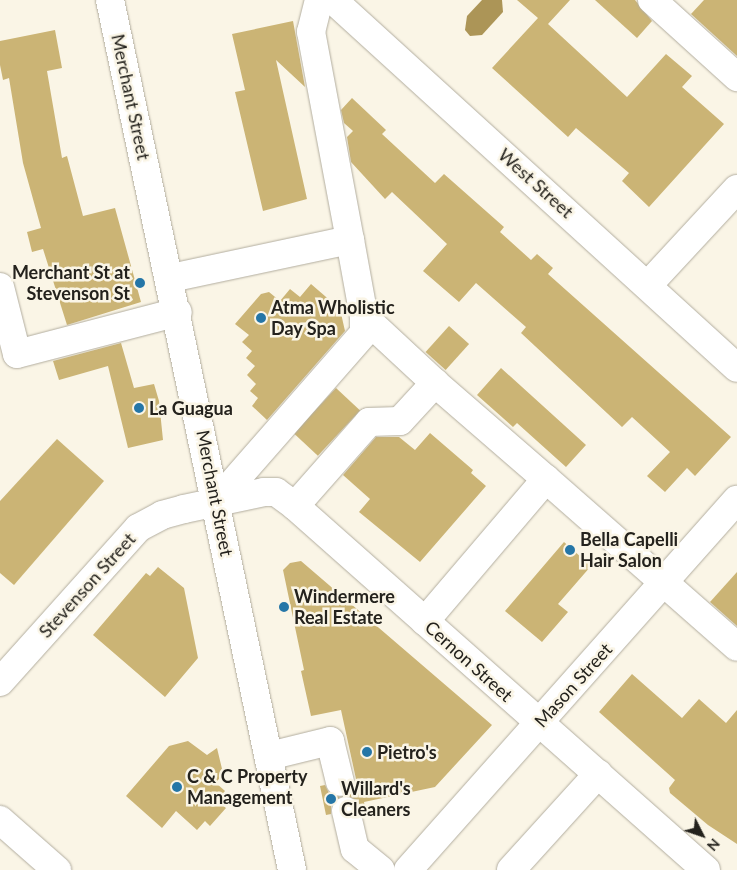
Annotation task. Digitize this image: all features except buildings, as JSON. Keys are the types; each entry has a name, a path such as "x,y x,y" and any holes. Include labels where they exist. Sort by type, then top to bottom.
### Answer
{"street":[{"name":"Merchant Street","path":"110,0 171,278 292,870"},
{"path":"216,502 357,344 364,333 364,317 311,32 319,0"},
{"name":"West Street","path":"333,0 737,368"},
{"path":"652,0 737,77"},
{"path":"648,285 737,189"},
{"path":"171,278 350,240"},
{"path":"0,287 16,354 178,312"},
{"path":"364,317 435,383 737,647"},
{"path":"295,506 370,422 400,421 435,383"},
{"path":"425,621 546,479"},
{"name":"Cernon Street","path":"216,502 264,492 276,492 295,506 539,724 598,774 700,868"},
{"name":"Mason Street","path":"417,867 539,724 737,500"},
{"name":"Stevenson Street","path":"0,682 138,528 162,515 216,502"},
{"path":"269,756 330,741 340,782"},
{"path":"512,870 598,774"},
{"path":"346,810 355,849 381,870"},
{"path":"0,820 57,870"}],"shaded area":[{"path":"482,0 502,0 503,12 482,35 470,36 465,30 467,16"}],"place":[{"name":"Merchant St at Stevenson St","path":"140,283"},
{"name":"Atma Wholistic Day Spa","path":"261,318"},
{"name":"La Guagua","path":"139,408"},
{"name":"Bella Capelli Hair Salon","path":"570,550"},
{"name":"Windermere Real Estate","path":"284,607"},
{"name":"Pietro's","path":"367,752"},
{"name":"C & C Property Management","path":"177,787"},
{"name":"Willard's Cleaners","path":"331,799"}]}
